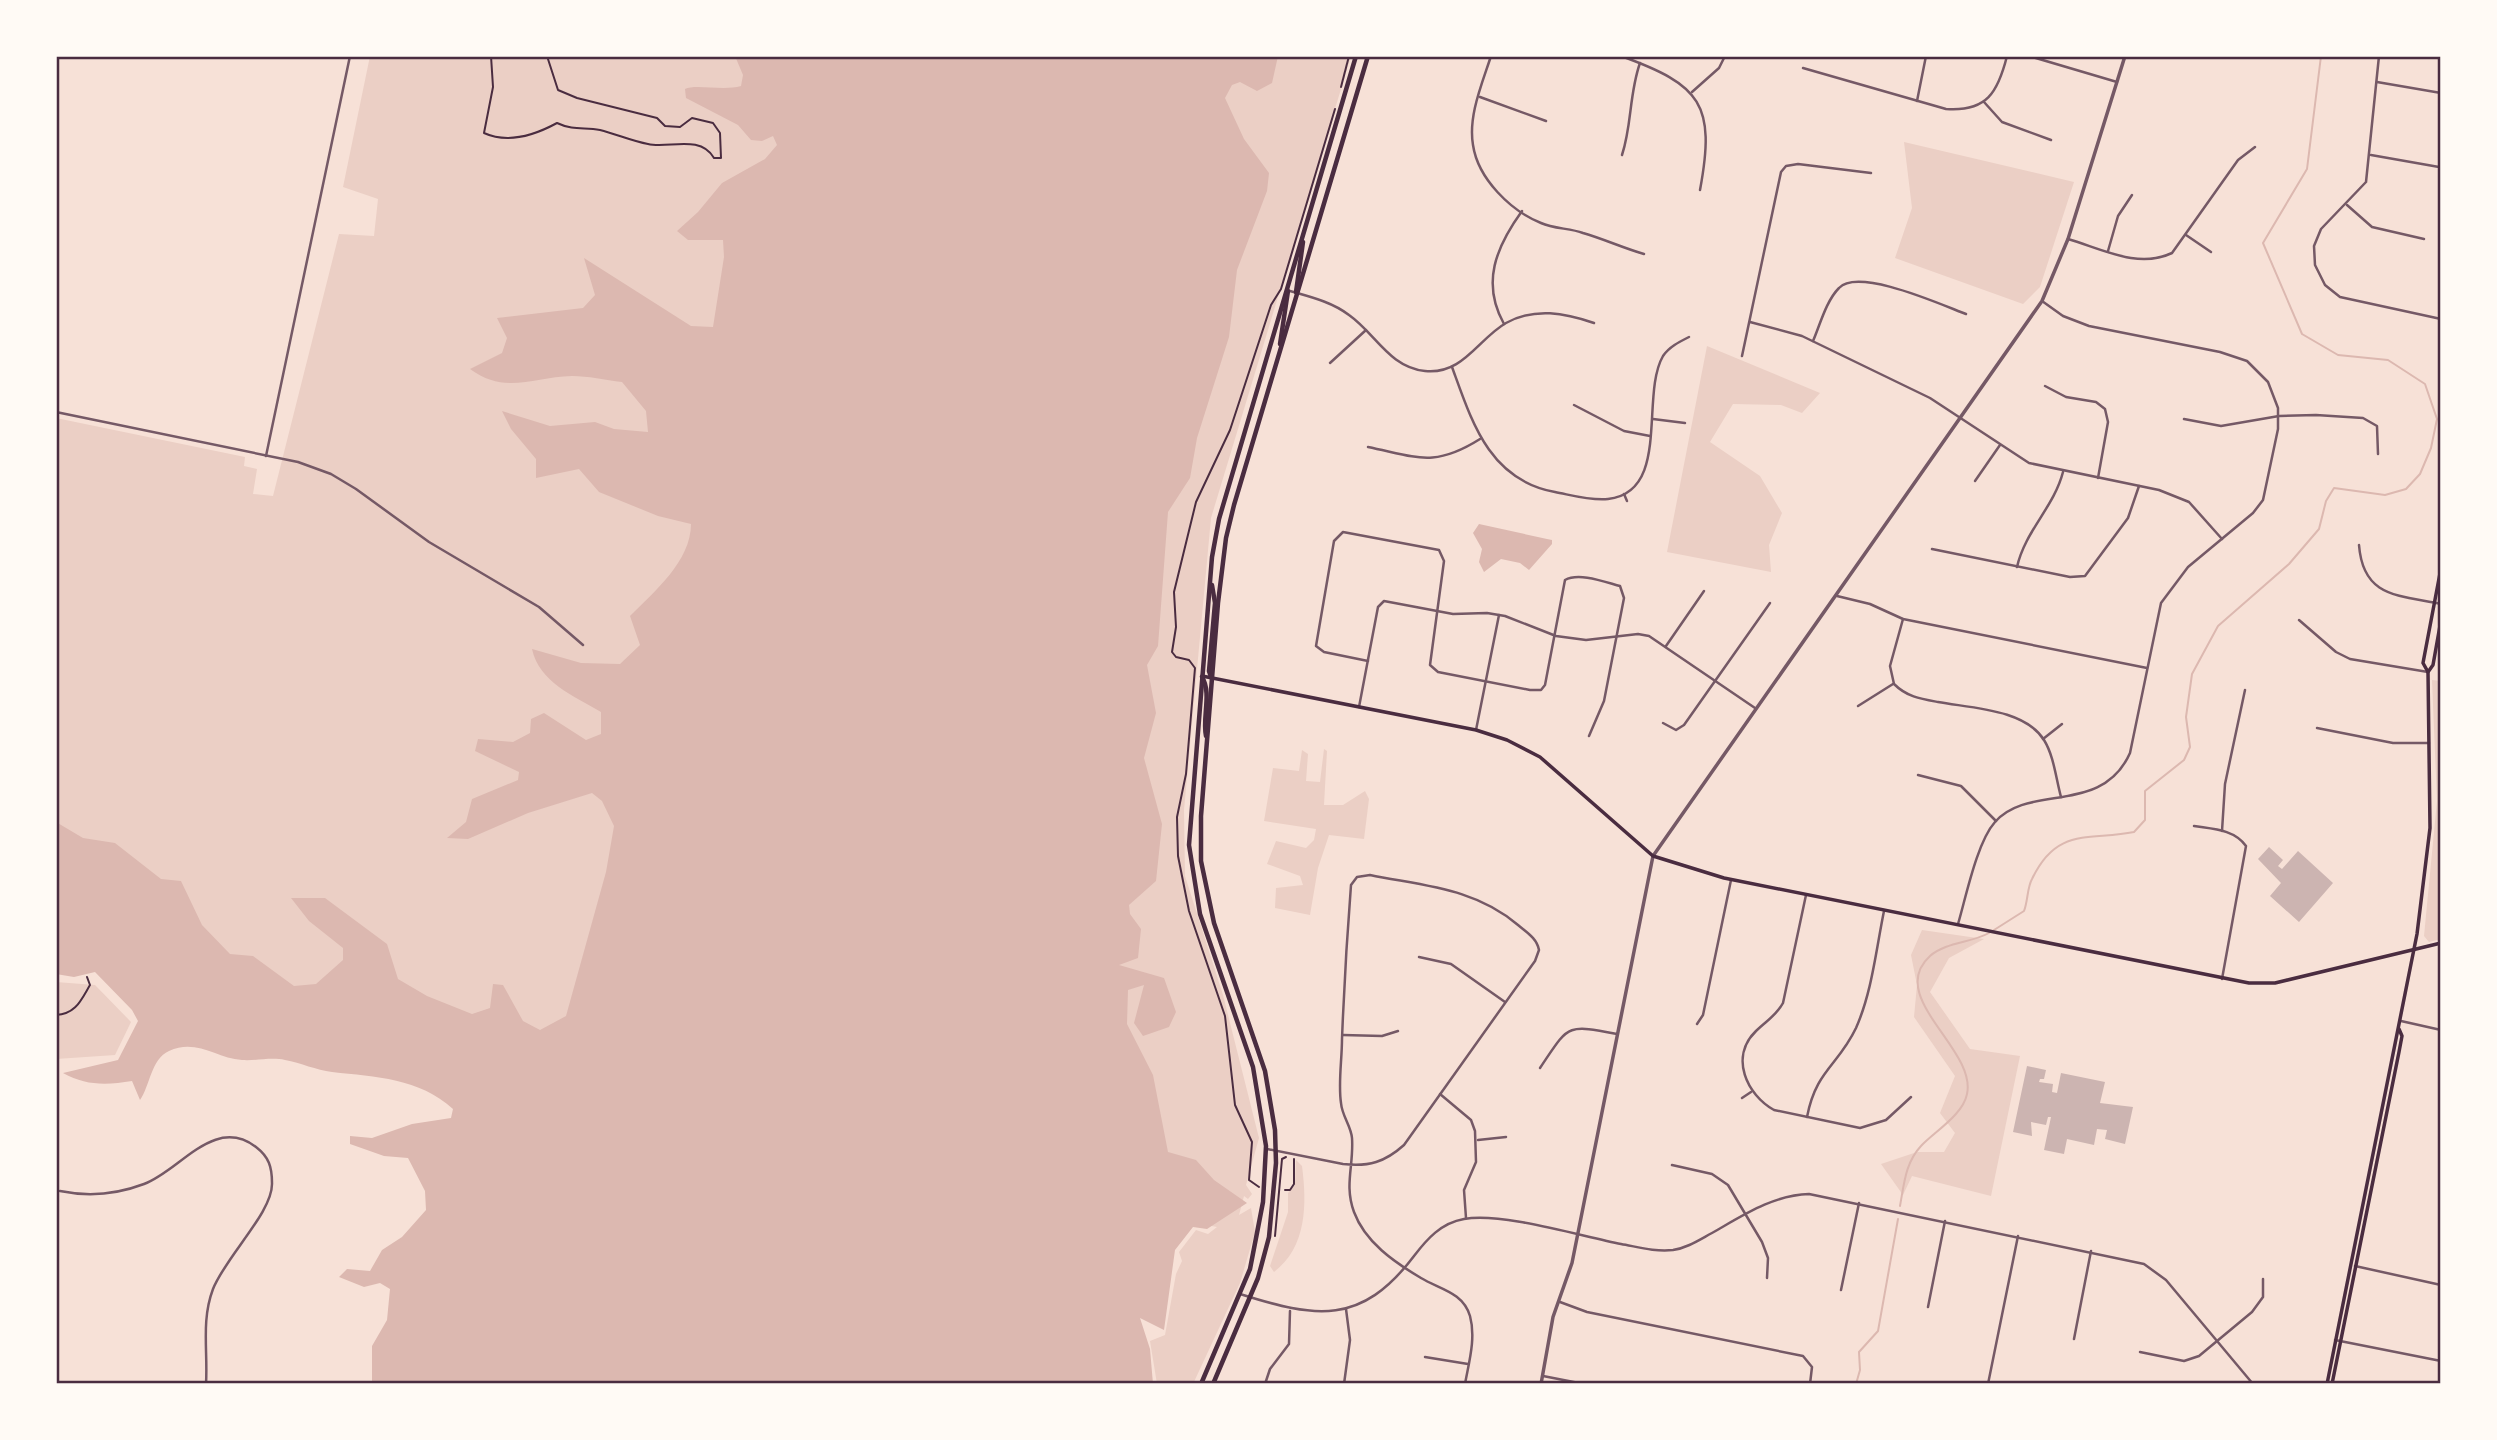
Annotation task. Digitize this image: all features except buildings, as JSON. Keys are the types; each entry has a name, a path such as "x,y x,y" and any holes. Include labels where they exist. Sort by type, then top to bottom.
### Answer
{"main road":[{"path":"1201,1384 1240,1294 1257,1243 1266,1149 1254,1074 1200,914 1192,877 1190,822 1210,578 1219,519 1356,56"},
{"path":"1213,1384 1250,1297 1269,1237 1275,1196 1276,1151 1265,1071 1214,923 1205,887 1200,816 1226,538 1368,56"},
{"path":"1296,293 1304,234"},
{"path":"1279,355 1287,290"},
{"path":"2330,1384 2335,1340 2414,949 2430,828 2428,671 2423,663 2441,568"},
{"path":"1210,578 1215,603 1209,671 1211,678"},
{"path":"2428,671 2432,665 2441,620"},
{"path":"1202,676 1476,730 1507,740 1540,757 1653,856 1678,866 1731,880 2222,979 2267,984 2441,943"},
{"path":"1202,676 1207,687 1203,726 1207,743"},
{"path":"2330,1384 2342,1341 2402,1036 2399,1029"},
{"path":"2386,1079 2393,1080"},
{"path":"2358,1222 2365,1224"}],"street":[{"path":"266,456 350,56"},
{"path":"1491,56 1472,130 1477,160 1488,180 1522,211 1544,225 1584,233 1644,254"},
{"path":"1621,56 1660,71 1692,92 1705,118 1708,144 1700,190"},
{"path":"1692,92 1718,68 1725,56"},
{"path":"1917,101 1926,56"},
{"path":"1804,68 1917,101 1961,110 1984,102 1998,85 2007,56"},
{"path":"2029,56 2117,82"},
{"path":"1541,1384 1551,1327 1569,1278 1653,856 2042,301 2068,239 2125,56"},
{"path":"2379,56 2371,155 2366,182 2346,205 2325,223 2314,246 2315,265 2325,285 2347,300 2441,319"},
{"path":"1622,156 1629,129 1632,89 1640,63"},
{"path":"2377,82 2441,93"},
{"path":"1479,96 1546,121"},
{"path":"1984,102 2001,122 2051,140"},
{"path":"2068,239 2133,259 2159,259 2172,253 2238,160 2255,147"},
{"path":"2371,155 2438,167"},
{"path":"1742,356 1778,180 1786,166 1800,164 1871,173"},
{"path":"2108,251 2119,216 2132,195"},
{"path":"2346,205 2372,228 2424,239"},
{"path":"1504,324 1492,299 1493,281 1502,242 1522,211"},
{"path":"2186,236 2211,252"},
{"path":"1813,341 1837,289 1850,281 1895,289 1966,314"},
{"path":"1287,290 1339,307 1388,354 1405,366 1426,371 1452,367 1466,359 1504,324 1539,313 1571,315 1594,323"},
{"path":"1958,926 1985,839 1996,821 2009,811 2096,788 2119,775 2130,753 2157,618 2169,588 2188,567 2253,513 2263,500 2279,416 2268,382 2247,362 2220,352 2089,326 2063,316 2042,301"},
{"path":"1750,322 1813,341 1930,398 2029,463 2139,486 2189,502 2222,539"},
{"path":"1330,363 1366,330"},
{"path":"1452,367 1480,439 1501,466 1535,486 1601,500 1624,494 1643,476 1650,436 1655,377 1664,355 1689,337"},
{"path":"2045,386 2066,397 2096,402 2105,409 2108,422 2098,478"},
{"path":"1574,405 1624,431 1650,436"},
{"path":"56,412 266,456 331,474 429,542 539,607 583,645"},
{"path":"2183,419 2221,426 2279,416 2363,418 2375,424 2379,432 2378,454"},
{"path":"1652,418 1685,423"},
{"path":"2375,424 2380,420"},
{"path":"1368,447 1432,459 1455,454 1480,439"},
{"path":"1975,481 2000,445"},
{"path":"2017,567 2023,545 2058,492 2063,472"},
{"path":"1932,550 2070,578 2085,576 2128,518 2139,486"},
{"path":"1624,494 1627,501"},
{"path":"1368,661 1324,652 1316,646 1334,541 1339,533 1346,532 1421,547 1443,554 1430,659 1433,670 1486,681 1541,690 1545,685 1556,636 1563,583 1572,577 1616,585 1623,590 1616,636 1604,701 1589,736"},
{"path":"2360,545 2361,565 2372,583 2386,591 2441,604"},
{"path":"1666,646 1704,590"},
{"path":"1837,596 1870,604 1903,619 2147,668"},
{"path":"1359,707 1378,607 1382,601 1437,611 1499,615 1556,636 1586,640 1638,634 1666,646 1756,709"},
{"path":"1663,723 1673,730 1682,728 1770,603"},
{"path":"1476,730 1499,615"},
{"path":"1903,619 1890,666 1894,684 1911,696 2008,716 2034,729 2043,739 2061,797"},
{"path":"2299,620 2336,652 2350,659 2428,671"},
{"path":"1857,706 1894,684"},
{"path":"2222,831 2225,784 2245,690"},
{"path":"2043,739 2062,724"},
{"path":"2317,728 2393,743 2429,743"},
{"path":"1918,775 1961,786 1996,821"},
{"path":"2194,826 2240,837 2246,846 2222,979"},
{"path":"1266,1149 1349,1164 1374,1164 1395,1153 1535,961 1539,950 1535,940 1490,904 1468,895 1370,875 1357,877 1351,885 1342,1035 1341,1105 1352,1135 1349,1164 1350,1199 1361,1226 1376,1246 1405,1267 1452,1292 1462,1302 1469,1314 1473,1340 1465,1384"},
{"path":"1697,1024 1703,1015 1731,880"},
{"path":"1806,895 1783,1003 1778,1013 1756,1030 1746,1048 1742,1066 1751,1092 1774,1110 1851,1126 1868,1126 1886,1120 1912,1097"},
{"path":"1807,1118 1812,1094 1820,1077 1847,1044 1862,1013 1884,911"},
{"path":"1419,957 1451,964 1505,1002"},
{"path":"2401,1021 2441,1030"},
{"path":"1540,1068 1561,1037 1571,1029 1584,1028 1617,1034"},
{"path":"1342,1035 1380,1037 1398,1031"},
{"path":"1742,1098 1751,1092"},
{"path":"1440,1094 1471,1120 1477,1140 1475,1162 1464,1190 1466,1218"},
{"path":"1477,1140 1506,1137"},
{"path":"60,1191 106,1195 145,1184 180,1165 205,1143 218,1138 236,1138 264,1153 272,1167 273,1195 227,1262 213,1289 203,1345 206,1384"},
{"path":"1672,1165 1712,1174 1735,1195 1768,1258 1768,1278"},
{"path":"1240,1294 1290,1310 1321,1314 1346,1309 1378,1295 1432,1235 1442,1227 1466,1218 1496,1219 1653,1250 1676,1250 1770,1202 1794,1194 1859,1203 2133,1259 2154,1269 2253,1384"},
{"path":"1841,1290 1859,1203"},
{"path":"1928,1307 1945,1221"},
{"path":"1988,1384 2018,1236"},
{"path":"2074,1339 2091,1251"},
{"path":"2350,1265 2441,1285"},
{"path":"2140,1352 2191,1360 2258,1304 2263,1297 2263,1279"},
{"path":"1560,1302 1587,1312 1803,1356 1812,1367 1810,1384"},
{"path":"1344,1384 1350,1340 1346,1309"},
{"path":"1265,1384 1270,1370 1289,1344 1290,1310"},
{"path":"2335,1340 2441,1361"},
{"path":"1425,1357 1468,1364"},
{"path":"1543,1376 1584,1384"}],"path":[{"path":"491,56 493,86 484,133 492,136 524,136 557,123 575,131 596,129 651,145 668,142 694,145 711,152 714,158 721,158 720,133 713,123 692,118 680,127 665,126 657,118 577,98 558,90 547,56"},
{"path":"1339,96 1349,56"},
{"path":"1260,1188 1249,1180 1252,1142 1235,1105 1225,1016 1181,880 1177,817 1186,774 1195,668 1189,660 1176,657 1172,652 1175,627 1172,604 1177,573 1189,540 1200,490 1230,430 1271,305 1281,289 1337,103"},
{"path":"56,1015 62,1015 84,1001 90,985 87,977"},
{"path":"1285,1190 1294,1184 1294,1158"}],"shaded area":[{"path":"370,56 1351,56 1211,518 1184,810 1185,876 1223,995 1259,1138 1246,1185 1252,1194 1248,1199 1244,1196 1239,1215 1251,1208 1255,1232 1240,1283 1193,1384 1157,1384 1150,1341 1165,1335 1176,1274 1182,1261 1179,1252 1196,1230 1208,1234 1217,1227 474,1086 56,912 56,418 245,457 244,466 257,469 253,494 273,496 339,234 374,236 378,199 343,187"},
{"path":"735,56 1278,56 1272,83 1257,91 1240,82 1232,85 1225,98 1244,139 1269,173 1267,191 1237,270 1229,337 1197,438 1190,478 1168,512 1158,646 1147,665 1156,713 1144,758 1162,824 1156,881 1129,905 1130,914 1141,929 1138,958 1119,965 1164,978 1176,1012 1169,1027 1143,1036 1134,1023 1144,985 1128,990 1127,1024 1153,1075 1168,1152 1196,1160 1214,1180 1247,1203 1207,1229 1193,1227 1175,1250 1164,1330 1140,1318 1150,1349 1153,1384 372,1384 372,1346 387,1320 390,1289 380,1283 364,1287 339,1277 347,1269 370,1271 382,1250 402,1237 426,1210 425,1191 408,1158 384,1156 350,1144 350,1136 372,1138 412,1124 451,1118 453,1109 426,1091 396,1081 326,1071 280,1059 233,1059 188,1047 169,1051 158,1060 140,1100 132,1081 97,1083 63,1073 118,1060 138,1021 132,1010 95,972 74,977 56,974 56,822 83,838 115,843 161,879 181,881 202,925 230,954 253,956 294,986 316,984 343,960 343,948 309,921 291,898 325,898 387,944 398,979 427,996 472,1014 490,1008 493,984 503,985 523,1021 540,1030 566,1016 606,872 614,826 602,801 592,793 528,813 468,839 447,838 466,822 472,799 518,780 519,772 475,751 478,739 513,742 530,733 531,719 544,713 586,740 601,734 601,712 569,694 550,679 536,661 532,649 581,663 620,664 640,645 630,616 678,563 685,551 691,524 658,516 599,492 579,469 536,478 536,459 511,429 502,411 550,426 595,422 614,429 648,432 646,411 622,382 572,376 507,383 483,377 470,369 502,353 507,338 497,318 583,308 595,295 584,258 691,326 713,327 724,257 723,240 688,240 677,231 698,212 722,183 765,159 777,145 773,136 762,141 751,140 738,125 686,98 685,89 741,86 743,75"},
{"path":"1904,142 2074,182 2040,287 2023,304 1895,258 1912,208"},
{"path":"1707,346 1820,393 1802,413 1781,405 1733,404 1710,442 1760,476 1782,513 1769,545 1771,572 1667,552"},
{"path":"1479,524 1552,540 1552,544 1529,570 1520,563 1501,559 1484,572 1479,562 1482,549 1473,533"},
{"path":"2432,680 2441,681 2441,939 2429,942 2424,936 2437,801"},
{"path":"1324,749 1327,751 1324,805 1343,805 1365,791 1369,799 1364,839 1329,835 1318,868 1310,915 1275,908 1276,888 1303,885 1300,876 1267,864 1276,841 1306,848 1314,840 1316,829 1264,821 1273,768 1299,771 1302,750 1308,754 1306,781 1320,782"},
{"path":"1922,930 1984,939 1949,958 1930,992 1970,1049 2020,1056 1991,1196 1912,1176 1903,1195 1881,1164 1917,1152 1944,1152 1955,1133 1940,1113 1955,1076 1914,1017 1917,985 1911,955"},
{"path":"56,982 95,985 131,1022 115,1055 56,1059"},
{"path":"1296,1160 1302,1166 1304,1180 1302,1224 1293,1250 1274,1272 1270,1266 1288,1212 1288,1193 1295,1185"}],"waterway":[{"path":"1994,930 2024,911 2032,879 2052,851 2076,839 2134,832 2145,820 2145,791 2184,760 2190,747 2186,717 2192,674 2218,626 2289,564 2319,529 2326,501 2334,488 2385,495 2406,489 2420,474 2431,448 2437,419 2425,384 2388,360 2338,355 2302,334 2263,243 2307,169 2321,56"},
{"path":"1900,1206 1906,1174 1916,1153 1954,1116 1967,1094 1966,1077 1959,1059 1935,1024 1918,989 1919,972 1936,951 1989,933"},
{"path":"1856,1384 1860,1370 1859,1352 1878,1331 1898,1219"}]}
